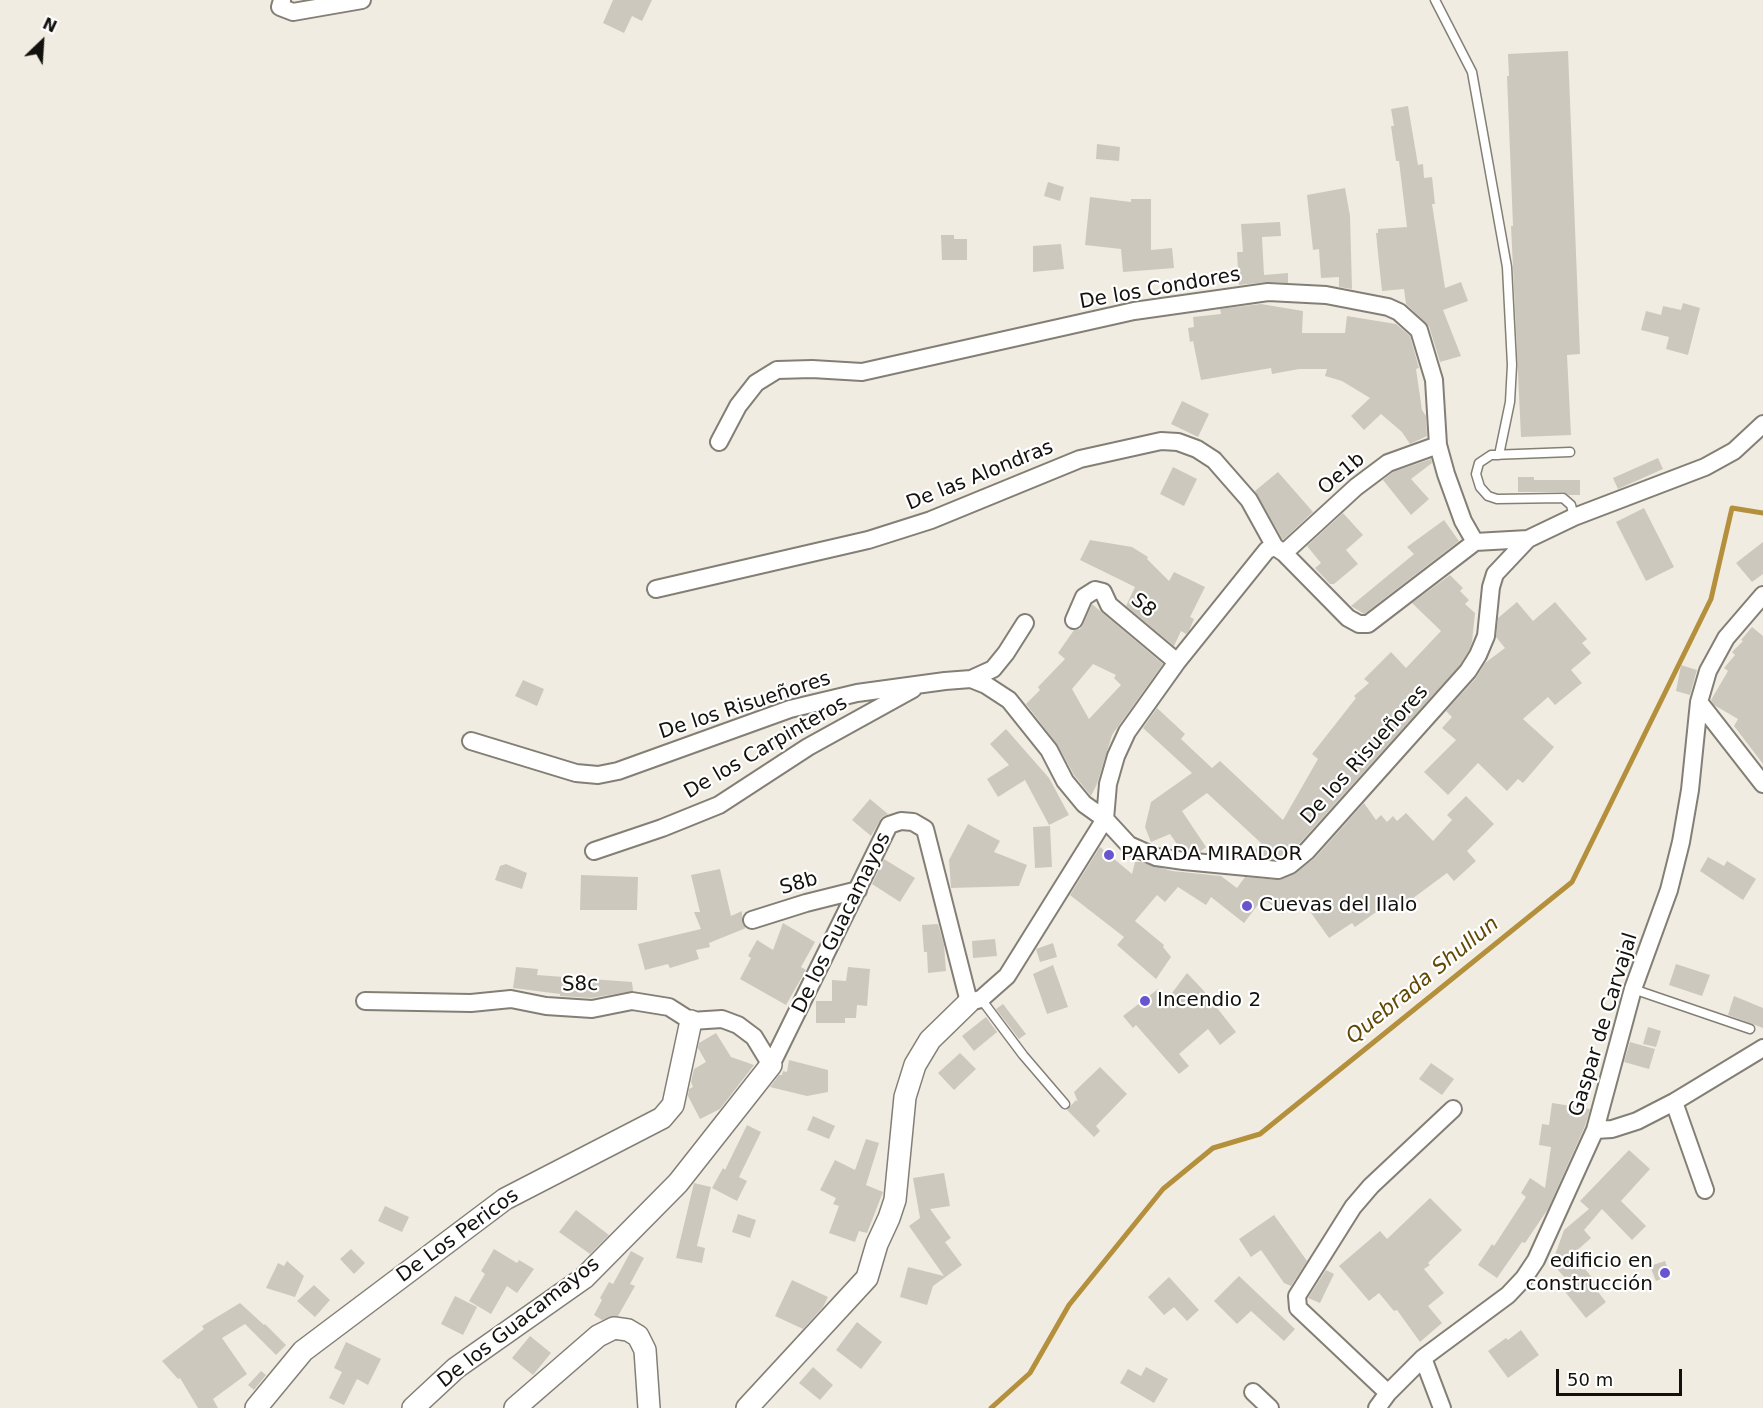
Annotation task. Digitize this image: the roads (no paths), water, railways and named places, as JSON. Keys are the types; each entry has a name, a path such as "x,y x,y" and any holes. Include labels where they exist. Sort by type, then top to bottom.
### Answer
{"street":[{"path":"282,0 280,7 293,12 362,0"},
{"name":"De los Condores","path":"718,442 738,406 756,383 777,370 812,369 862,372 1134,311 1268,292 1326,295 1388,307 1399,312 1419,330 1434,380 1438,446 1463,521 1475,542"},
{"name":"De los Risueñores","path":"471,741 576,773 598,775 618,771 790,709 857,693 971,679 986,685 1009,700 1049,750 1065,781 1084,804 1105,819 1129,845 1156,857 1278,870 1290,865 1307,851 1468,671 1486,636 1491,587 1495,574 1528,539 1574,517 1705,467 1734,451 1763,424"},
{"name":"De las Alondras","path":"656,589 868,540 931,520 1080,459 1161,441 1178,442 1197,449 1214,460 1249,500 1280,550"},
{"name":"Oe1b","path":"1280,550 1388,463 1438,446"},
{"path":"747,1408 867,1278 877,1244 895,1200 905,1097 915,1065 930,1040 975,1000 1007,976 1105,819 1108,784 1116,756 1127,732 1177,662 1267,550 1280,550 1348,618 1359,624 1368,624 1475,542 1528,539"},
{"name":"S8","path":"1074,621 1084,597 1095,590 1103,592 1109,605 1177,662"},
{"name":"Gaspar de Carvajal","path":"1377,1408 1388,1393 1423,1358 1508,1295 1524,1278 1536,1260 1595,1130 1633,989 1669,890 1681,842 1690,790 1699,702 1708,671 1726,638 1763,595"},
{"path":"971,679 993,669 1025,623"},
{"name":"De los Carpinteros","path":"594,851 662,828 719,805 808,747 921,684"},
{"path":"1699,702 1763,784"},
{"name":"De los Guacamayos","path":"413,1408 456,1368 584,1278 678,1183 771,1065 889,825 901,821 913,822 925,829 975,1000"},
{"name":"S8b","path":"752,920 858,890"},
{"name":"S8c","path":"365,1001 471,1003 511,999 546,1006 592,1009 632,1001 669,1007 691,1021"},
{"path":"691,1021 722,1019 738,1025 753,1037 771,1065"},
{"name":"De Los Pericos","path":"256,1408 303,1351 505,1199 662,1118 673,1105 691,1021"},
{"path":"1595,1130 1627,1125 1674,1102 1763,1048"},
{"path":"1674,1102 1705,1191"},
{"path":"1388,1393 1298,1308 1297,1296 1353,1207 1371,1186 1453,1109"},
{"path":"515,1408 598,1336 614,1328 628,1330 638,1336 645,1350 649,1408"},
{"path":"1423,1358 1442,1408"},
{"path":"1253,1392 1270,1408"}],"lane":[{"path":"1435,0 1472,72 1507,267 1512,365 1510,402 1498,455"},
{"path":"1570,452 1491,455 1479,463 1476,474 1480,487 1488,496 1497,499 1563,498 1571,505 1574,517"},
{"path":"1633,989 1750,1029"},
{"path":"975,1000 1065,1104"}],"waterway":[{"name":"Quebrada Shullun","path":"991,1408 1030,1373 1069,1305 1163,1189 1213,1148 1260,1134 1572,882 1711,599 1732,508 1763,513"}],"place":[{"name":"PARADA MIRADOR","path":"1109,855"},
{"name":"Cuevas del Ilalo","path":"1247,906"},
{"name":"Incendio 2","path":"1145,1001"},
{"name":"edificio en construcción","path":"1665,1273"}]}
